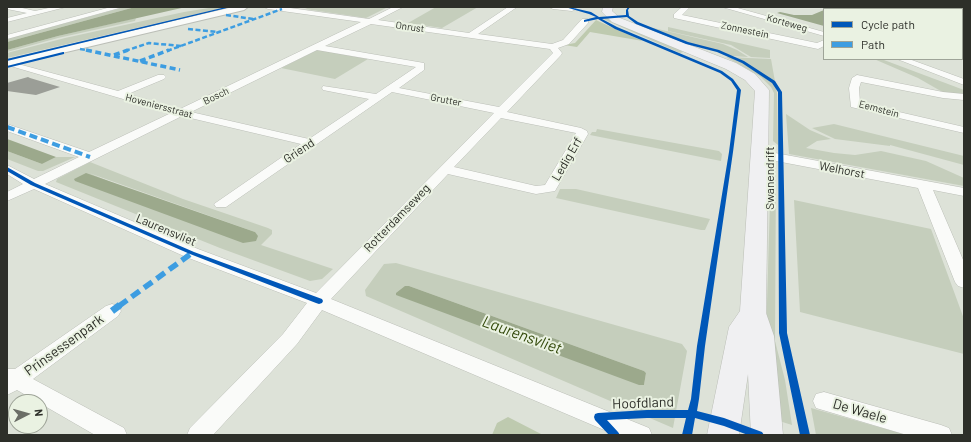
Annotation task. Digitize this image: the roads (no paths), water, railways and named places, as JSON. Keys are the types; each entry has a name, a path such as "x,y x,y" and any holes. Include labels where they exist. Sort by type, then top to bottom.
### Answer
{"main road":[{"path":"608,7 607,12 613,18 636,28"},
{"path":"620,7 617,12 619,17 636,28"},
{"name":"Swanendrift","path":"636,28 731,66 747,74 758,83 763,94 759,154 753,313 760,336 767,435"},
{"path":"723,435 742,327 753,313"}],"street":[{"path":"8,7 37,13"},
{"path":"7,20 62,7"},
{"path":"7,37 119,7"},
{"path":"8,63 244,7"},
{"name":"Onrust","path":"268,7 553,47"},
{"path":"292,10 301,7"},
{"name":"Bosch","path":"7,197 399,7"},
{"path":"470,36 513,7"},
{"path":"553,7 572,9"},
{"name":"Zonnestein","path":"686,7 677,16 818,46 823,43"},
{"name":"Korteweg","path":"726,7 823,34"},
{"path":"753,14 766,9"},
{"path":"296,21 314,13"},
{"path":"553,47 566,42 585,21"},
{"name":"Griend","path":"221,204 421,68 421,65 316,47"},
{"name":"Rotterdamseweg","path":"198,435 290,339 319,301 558,53 553,47"},
{"path":"904,60 964,82"},
{"name":"Hoveniersstraat","path":"8,63 182,113 311,143"},
{"path":"118,95 161,78"},
{"name":"Eemstein","path":"964,97 943,95 857,78 854,88 855,104 964,130"},
{"path":"327,88 377,97"},
{"name":"Grutter","path":"390,89 500,112"},
{"name":"Ledig Erf","path":"445,169 536,190 550,188 582,134 581,131 500,112"},
{"path":"7,127 90,157"},
{"name":"Welhorst","path":"759,154 964,192"},
{"name":"Laurensvliet","path":"7,169 34,184 192,253 319,301"},
{"path":"924,185 964,282"},
{"name":"Hoofdland","path":"319,301 641,435"},
{"name":"Prinsessenpark","path":"112,311 10,380 116,435"},
{"name":"De Waele","path":"824,401 941,435"}],"water":[{"path":"135,7 186,7 58,36 7,50 7,42"},
{"path":"823,10 823,26 777,13 780,12 794,15 812,15"},
{"path":"7,139 56,157 42,164 7,151"},
{"path":"86,173 255,232 258,236 256,241 243,243 75,181 74,179"},
{"path":"405,286 409,286 644,371 646,373 644,385 639,385 396,295 396,293"}]}
